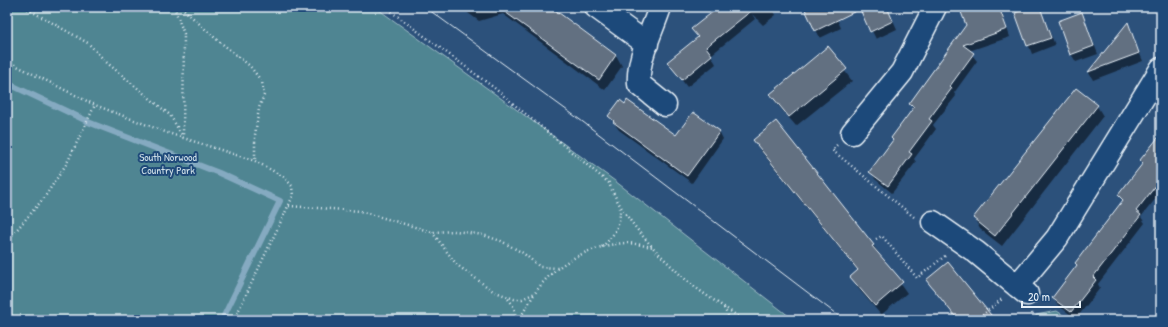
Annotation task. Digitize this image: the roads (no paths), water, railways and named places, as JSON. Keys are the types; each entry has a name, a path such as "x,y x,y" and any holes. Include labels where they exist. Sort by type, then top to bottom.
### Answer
{"street":[{"path":"596,7 647,44"},
{"path":"660,7 640,63 639,84 665,105"},
{"path":"852,133 902,72 935,7"},
{"path":"933,222 962,242 1022,290 1057,238 1161,69"}],"waterway":[{"path":"7,83 87,121"},
{"path":"88,122 219,173 280,201 222,320"}],"tram line":[{"path":"425,7 583,122 844,320"}],"park label":[{"name":"South Norwood Country Park","path":"168,163"}]}
